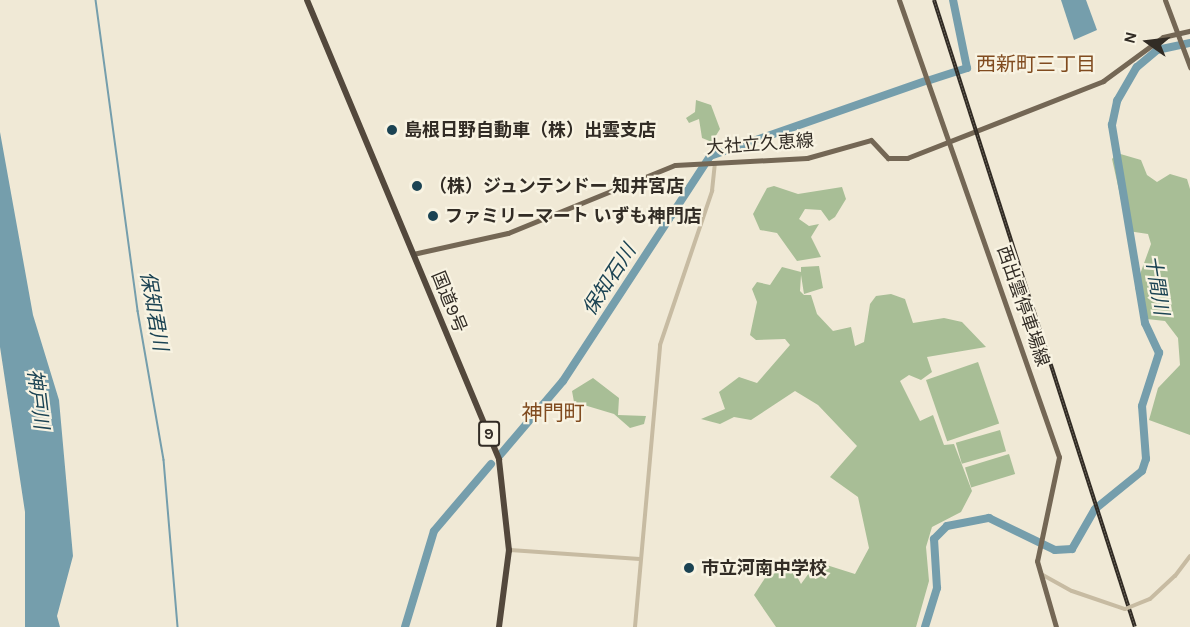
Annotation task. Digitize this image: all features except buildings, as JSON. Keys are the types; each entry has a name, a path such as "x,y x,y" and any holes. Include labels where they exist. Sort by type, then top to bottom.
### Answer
{"highway":[{"name":"国道9号","path":"308,0 499,460 509,550 499,627"}],"main road":[{"name":"西出雲停車場線","path":"899,0 1059,458 1038,573 1056,627"},
{"path":"1165,0 1178,41 1190,67"},
{"name":"大社立久恵線","path":"413,254 508,233 666,168 709,162 807,158 871,140 883,156 901,159 1104,81 1154,42 1190,30"}],"street":[{"path":"635,627 660,345 712,191 709,162"},
{"path":"509,550 640,559"},
{"path":"1038,573 1125,609 1158,594 1190,556"}],"green space":[{"path":"696,100 711,105 720,129 712,142 702,138 699,119 689,123 686,118 695,112"},
{"path":"1117,153 1141,160 1147,175 1157,182 1170,174 1187,179 1190,189 1190,435 1149,420 1158,388 1180,365 1178,338 1165,321 1147,319 1135,288 1151,244 1148,234 1128,231 1112,159"},
{"path":"774,186 798,194 842,187 846,199 835,217 829,221 821,210 805,209 799,219 809,226 819,224 811,237 821,257 797,261 777,233 760,230 753,214 767,188"},
{"path":"819,266 823,288 804,294 801,275 800,291 804,295 811,295 817,314 833,331 851,327 855,346 864,342 870,304 876,296 891,294 905,299 913,323 944,318 962,322 986,347 927,357 932,372 921,380 909,375 900,381 920,421 933,415 944,445 954,444 972,491 961,512 932,527 926,547 929,581 916,627 776,627 754,595 765,578 777,572 778,563 799,557 793,569 801,584 817,562 855,574 869,548 858,497 830,477 857,446 818,405 795,391 751,420 734,417 720,424 701,419 725,409 719,392 739,377 757,383 790,345 785,339 756,340 750,335 757,302 752,289 757,282 770,285 782,267 801,272 801,267"},
{"path":"978,362 999,423 947,441 926,380"},
{"path":"593,378 619,398 618,415 646,416 644,424 630,428 614,414 574,402 572,391"},
{"path":"1000,430 1006,451 962,464 956,443"},
{"path":"1009,454 1015,474 971,488 965,467"}],"water":[{"path":"1061,0 1086,0 1097,30 1074,40"},
{"name":"神戸川","path":"0,132 33,315 59,400 73,556 57,616 60,627 25,627 25,512 0,347"}],"waterway":[{"name":"保知君川","path":"96,0 138,311 164,460 178,627"},
{"name":"保知石川","path":"930,80 967,68 953,0"},
{"name":"十間川","path":"925,627 937,588 934,539 947,526 989,518 1055,550 1072,549 1095,509 1142,471 1146,459 1142,406 1159,353 1145,323 1112,125 1117,101 1137,67 1157,50 1190,43"},
{"name":"保知石川","path":"500,455 563,381 710,156 925,81"},
{"name":"保知石川","path":"405,627 434,531 491,464"}],"railway":[{"path":"934,0 1135,627"}],"place":[{"name":"島根日野自動車（株）出雲支店","path":"392,130"},
{"name":"（株）ジュンテンドー 知井宮店","path":"417,186"},
{"name":"ファミリーマート いずも神門店","path":"433,216"},
{"name":"市立河南中学校","path":"689,568"}],"district":[{"name":"西新町三丁目","path":"1036,64"},
{"name":"神門町","path":"553,413"}]}
